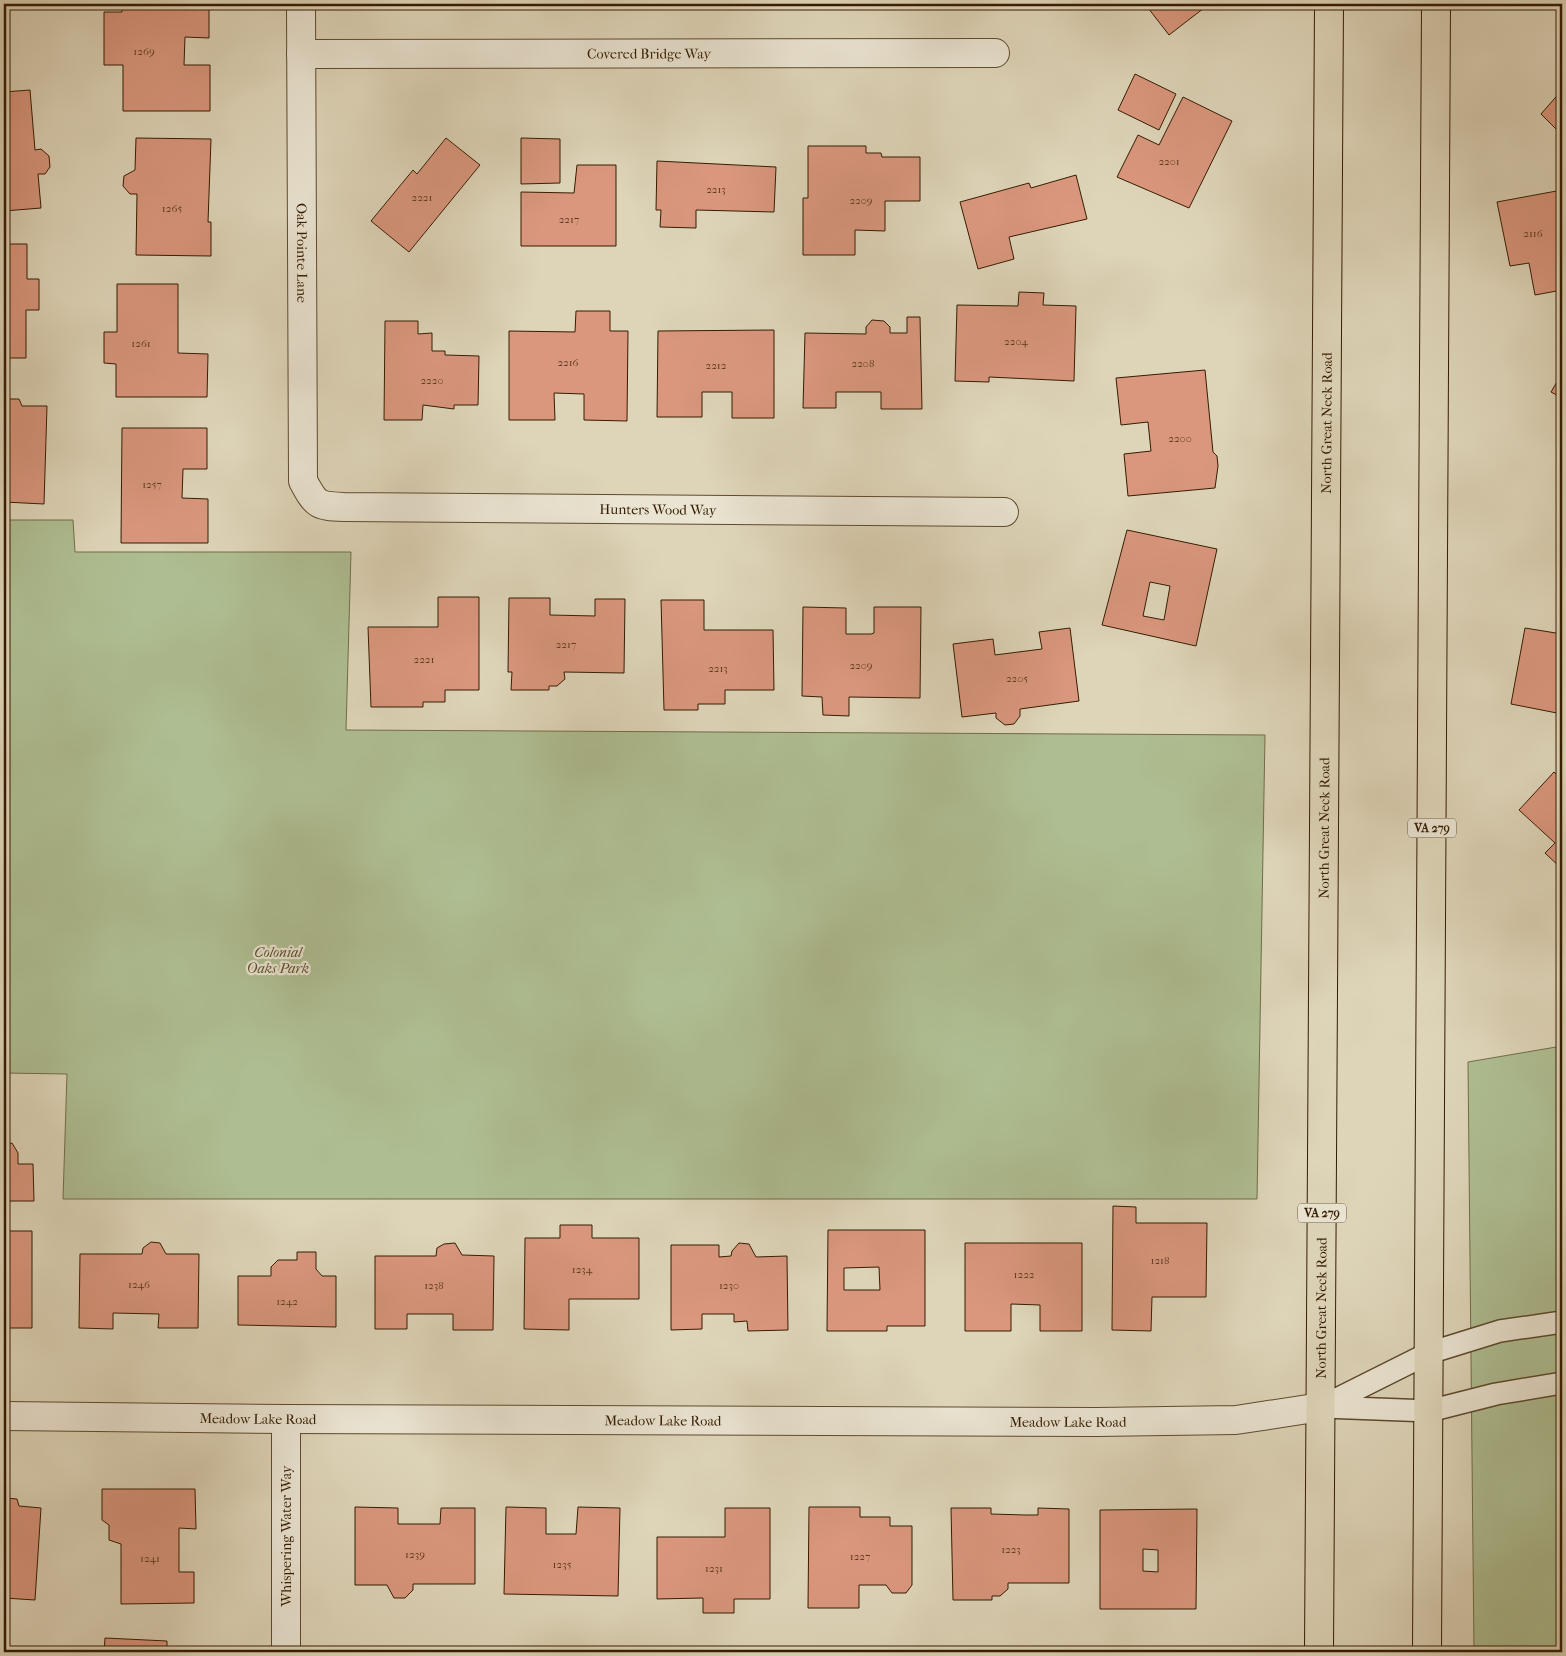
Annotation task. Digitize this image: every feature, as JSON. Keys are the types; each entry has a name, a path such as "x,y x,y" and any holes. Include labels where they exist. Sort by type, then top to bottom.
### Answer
{"main road":[{"name":"North Great Neck Road","path":"1319,1652 1329,4"},
{"name":"VA 279","path":"1427,1652 1436,4"}],"street":[{"name":"Oak Pointe Lane","path":"301,4 303,481 313,500"},
{"name":"Covered Bridge Way","path":"302,54 996,53"},
{"name":"Hunters Wood Way","path":"313,500 325,506 344,507 1004,512"},
{"name":"Meadow Lake Road","path":"4,1416 1097,1422 1236,1420 1321,1407"},
{"name":"Whispering Water Way","path":"286,1419 286,1652"}],"lane":[{"path":"1321,1407 1429,1353 1500,1331 1562,1322"},
{"path":"1321,1407 1429,1410 1496,1394 1562,1382"}],"green space":[{"name":"Colonial Oaks Park","path":"4,520 73,520 75,552 351,552 346,730 1265,735 1257,1199 63,1199 67,1074 4,1073"},
{"path":"1562,1046 1562,1652 1474,1652 1468,1062"}],"building":[{"path":"122,4 209,4 209,38 185,37 184,65 210,65 210,111 123,111 123,65 104,65 104,12 122,12"},
{"path":"1145,4 1200,4 1204,8 1169,35"},
{"path":"1135,74 1176,94 1159,130 1118,110"},
{"path":"30,90 35,150 41,149 49,156 50,167 45,174 38,174 41,208 4,211 4,92"},
{"path":"1562,90 1562,135 1541,114"},
{"path":"1183,97 1232,121 1189,208 1117,177 1138,135 1159,145"},
{"path":"136,138 211,139 208,222 211,222 211,256 136,255 137,194 130,194 123,186 124,176 135,170"},
{"path":"446,138 480,165 409,252 371,221 413,170 417,174"},
{"path":"521,138 560,139 560,183 521,184"},
{"path":"808,146 866,146 866,153 881,153 882,157 920,157 920,201 885,201 885,231 855,230 855,255 803,255 803,198 808,198"},
{"path":"657,161 776,167 774,212 696,210 696,228 660,227 661,210 656,210"},
{"path":"577,165 616,165 616,246 521,246 521,192 574,193"},
{"path":"1076,175 1087,219 1009,237 1014,259 978,269 960,202 1029,183 1031,188"},
{"path":"1562,190 1562,290 1535,295 1529,263 1510,266 1497,202"},
{"path":"4,244 27,244 27,279 39,279 39,310 26,310 26,358 4,358"},
{"path":"117,284 178,284 178,353 208,354 207,397 116,397 116,364 104,363 104,332 117,332"},
{"path":"1019,292 1044,293 1043,305 1076,306 1074,381 989,377 989,382 955,381 957,305 1018,306"},
{"path":"576,311 610,311 610,331 628,331 627,421 584,420 584,394 554,393 555,420 509,420 509,331 575,332"},
{"path":"907,317 920,317 922,409 881,409 881,392 836,392 836,408 803,408 805,333 866,334 866,327 872,320 884,321 890,327 890,333 907,333"},
{"path":"385,321 418,321 418,334 432,333 432,351 445,351 445,355 479,356 478,405 454,405 454,409 423,405 422,420 384,420"},
{"path":"774,330 774,418 732,418 732,392 702,392 702,417 657,417 658,331"},
{"path":"1205,370 1213,452 1217,456 1218,466 1215,488 1128,496 1124,454 1151,451 1148,422 1121,425 1116,378"},
{"path":"1562,373 1562,398 1551,392"},
{"path":"7,399 19,399 22,406 47,406 44,504 4,502 4,404"},
{"path":"122,428 207,428 207,469 183,469 182,498 208,499 208,543 121,543"},
{"path":"1127,530 1217,549 1196,646 1102,625","holes":["1150,582 1170,586 1164,620 1143,616"]},
{"path":"438,597 479,597 479,690 445,690 445,702 423,702 423,707 371,707 368,627 438,627"},
{"path":"509,598 550,598 550,615 595,616 595,599 625,599 624,673 564,672 565,679 557,686 549,686 549,690 511,690 512,672 508,672"},
{"path":"661,600 704,600 704,630 773,630 774,690 725,690 725,704 698,704 698,710 664,710"},
{"path":"803,607 846,608 846,634 871,634 874,633 874,607 921,607 920,698 849,697 849,716 823,715 822,697 802,696"},
{"path":"1070,628 1079,701 1020,709 1020,716 1014,724 1005,725 996,718 996,713 962,717 953,644 993,639 995,655 1042,649 1039,632"},
{"path":"1525,628 1562,634 1562,714 1511,704"},
{"path":"1554,772 1562,780 1562,869 1545,853 1555,843 1519,810"},
{"path":"4,1082 6,1082 7,1144 12,1143 18,1153 18,1164 33,1164 34,1201 4,1201"},
{"path":"1113,1206 1136,1207 1136,1223 1207,1223 1206,1297 1152,1297 1151,1331 1112,1330"},
{"path":"560,1225 592,1225 592,1238 639,1238 639,1299 569,1299 569,1330 524,1329 525,1238 560,1238"},
{"path":"828,1230 925,1230 925,1326 887,1326 887,1331 827,1331","holes":["879,1267 880,1290 844,1290 844,1268"]},
{"path":"4,1231 32,1231 32,1328 4,1328"},
{"path":"151,1242 160,1243 166,1254 199,1254 198,1328 158,1328 159,1314 113,1313 113,1329 79,1328 80,1254 142,1254 143,1248"},
{"path":"455,1243 462,1255 494,1256 493,1330 453,1330 453,1314 407,1314 407,1329 375,1329 375,1256 436,1256 437,1248 444,1244"},
{"path":"739,1243 749,1244 756,1257 787,1256 788,1330 748,1331 747,1321 734,1322 734,1314 702,1314 702,1329 671,1330 671,1245 719,1245 719,1257 731,1256 732,1251"},
{"path":"965,1243 1082,1243 1082,1331 1040,1331 1040,1305 1011,1304 1011,1331 965,1331"},
{"path":"297,1252 316,1252 316,1269 322,1276 336,1276 336,1327 238,1325 238,1276 271,1276 271,1267 278,1260 297,1260"},
{"path":"102,1489 195,1489 196,1529 179,1528 179,1572 194,1572 194,1603 121,1604 121,1544 109,1540 109,1525 102,1520"},
{"path":"5,1498 17,1499 19,1506 41,1508 35,1600 4,1598"},
{"path":"355,1507 398,1508 398,1524 440,1524 441,1508 475,1508 475,1584 413,1584 413,1590 405,1598 394,1598 387,1585 355,1585"},
{"path":"506,1507 546,1508 546,1534 576,1534 578,1507 620,1508 618,1596 504,1594"},
{"path":"809,1507 860,1507 860,1517 890,1517 890,1526 912,1526 912,1585 906,1593 892,1593 886,1585 859,1585 859,1608 808,1608"},
{"path":"725,1508 770,1508 770,1599 734,1599 734,1613 703,1613 703,1598 657,1599 657,1537 725,1537"},
{"path":"951,1508 991,1508 991,1514 1025,1515 1038,1515 1038,1508 1069,1509 1069,1583 1008,1583 1008,1589 1000,1596 992,1596 992,1600 953,1600"},
{"path":"1197,1509 1196,1609 1100,1609 1100,1510","holes":["1143,1549 1158,1550 1158,1572 1143,1571"]},
{"path":"105,1638 167,1641 167,1652 104,1652"},
{"path":"638,1647 638,1652 615,1652 615,1648"}]}
